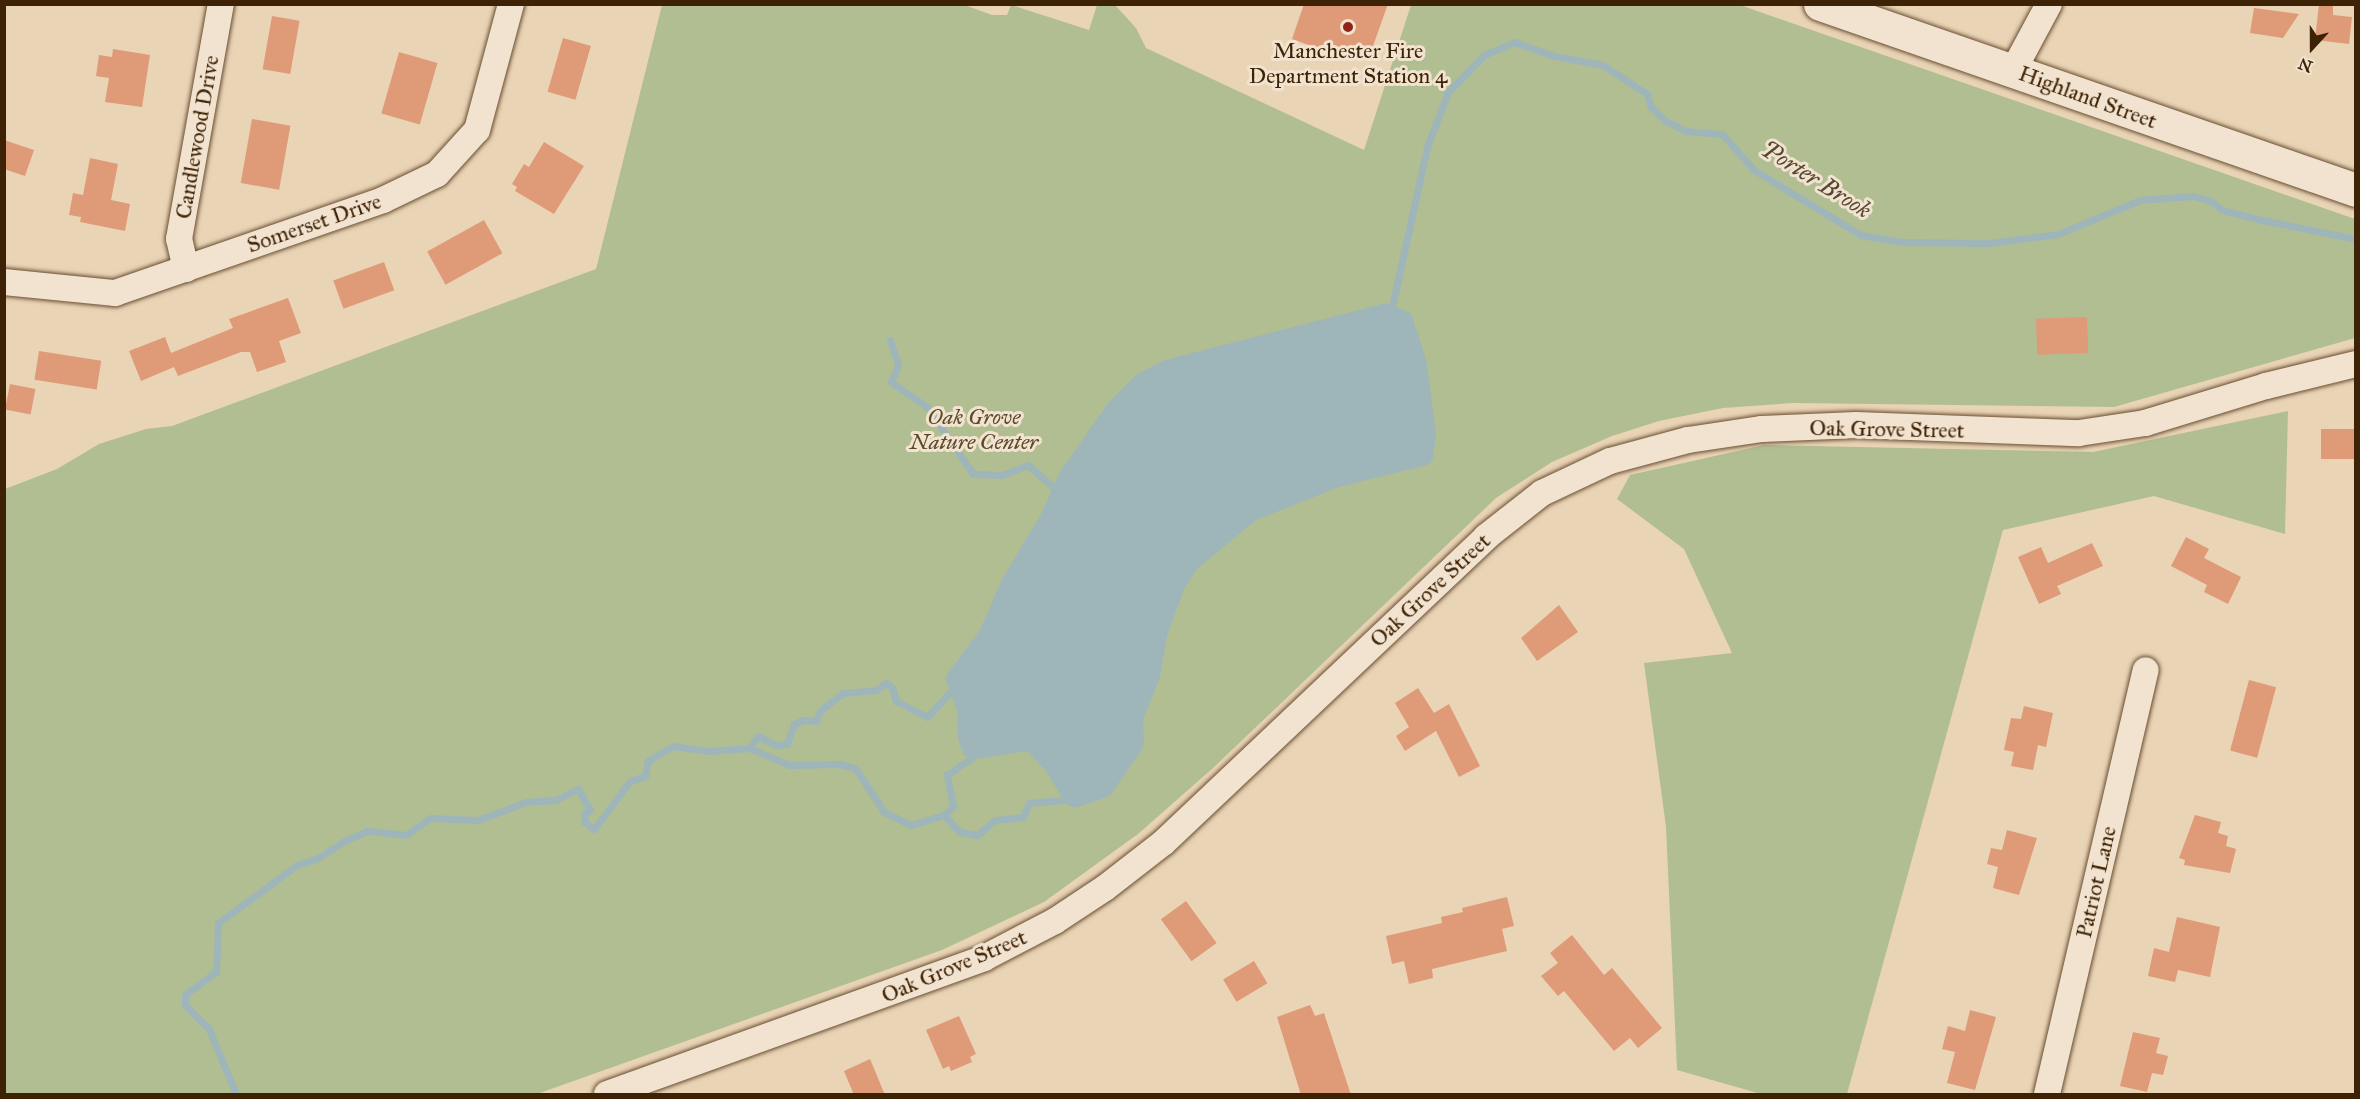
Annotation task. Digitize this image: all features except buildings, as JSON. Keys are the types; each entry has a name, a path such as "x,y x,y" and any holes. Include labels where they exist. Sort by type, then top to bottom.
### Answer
{"main road":[{"name":"Highland Street","path":"1820,4 2355,190"}],"street":[{"name":"Candlewood Drive","path":"186,268 179,239 221,4"},
{"name":"Somerset Drive","path":"4,282 115,293 383,200 437,174 477,130 511,4"},
{"path":"2013,71 2049,4"},
{"name":"Oak Grove Street","path":"607,1095 984,958 1055,921 1105,888 1164,842 1486,537 1542,493 1610,462 1688,440 1762,429 1856,425 2079,433 2145,423 2266,386 2355,364"},
{"name":"Patriot Lane","path":"2047,1095 2146,670"}],"green space":[{"name":"Oak Grove Nature Center","path":"962,4 992,15 1007,15 1011,5 1089,30 1097,5 1115,5 1136,28 1146,48 1364,150 1411,5 1740,5 2355,219 2355,338 2114,407 1793,403 1723,408 1659,421 1612,436 1552,462 1496,498 1212,769 1138,834 1044,902 942,950 537,1094 5,1094 5,489 57,469 99,444 146,429 172,426 596,269 662,5"},
{"path":"2288,411 2285,534 2154,496 2003,530 1847,1094 1761,1094 1677,1070 1666,827 1644,663 1732,653 1684,549 1617,499 1630,475 1764,445 2093,452"}],"water":[{"path":"1386,303 1411,313 1426,359 1436,433 1433,459 1427,465 1339,487 1256,520 1197,569 1184,589 1167,636 1160,677 1143,720 1144,746 1110,796 1075,808 1066,804 1046,771 1027,751 982,758 964,756 958,739 957,711 945,677 980,630 1002,579 1040,516 1060,472 1108,403 1136,375 1165,360"}],"waterway":[{"name":"Porter Brook","path":"1391,311 1427,147 1448,92 1484,55 1514,42 1554,56 1603,65 1647,94 1651,107 1666,121 1686,131 1722,134 1754,170 1861,235 1901,242 1988,243 2058,234 2140,200 2193,196 2211,201 2222,210 2356,239"},
{"path":"890,340 898,365 891,382 927,407 973,474 1002,475 1028,465 1060,493"},
{"path":"749,748 758,736 776,745 787,744 794,724 803,720 816,721 820,711 843,693 876,690 886,683 892,687 896,701 927,717 955,687"},
{"path":"236,1094 209,1029 185,1005 185,995 216,972 218,923 297,865 318,858 344,841 368,831 406,835 430,818 478,820 526,802 556,800 578,789 590,810 585,813 584,822 594,829 630,781 645,776 648,761 673,746 708,751 749,748 789,765 839,764 855,768 884,812 911,825 944,815 953,806 947,775 973,757"},
{"path":"944,815 960,832 977,835 995,820 1023,817 1029,803 1064,800"}],"place":[{"name":"Manchester Fire Department Station 4","path":"1348,27"}]}
